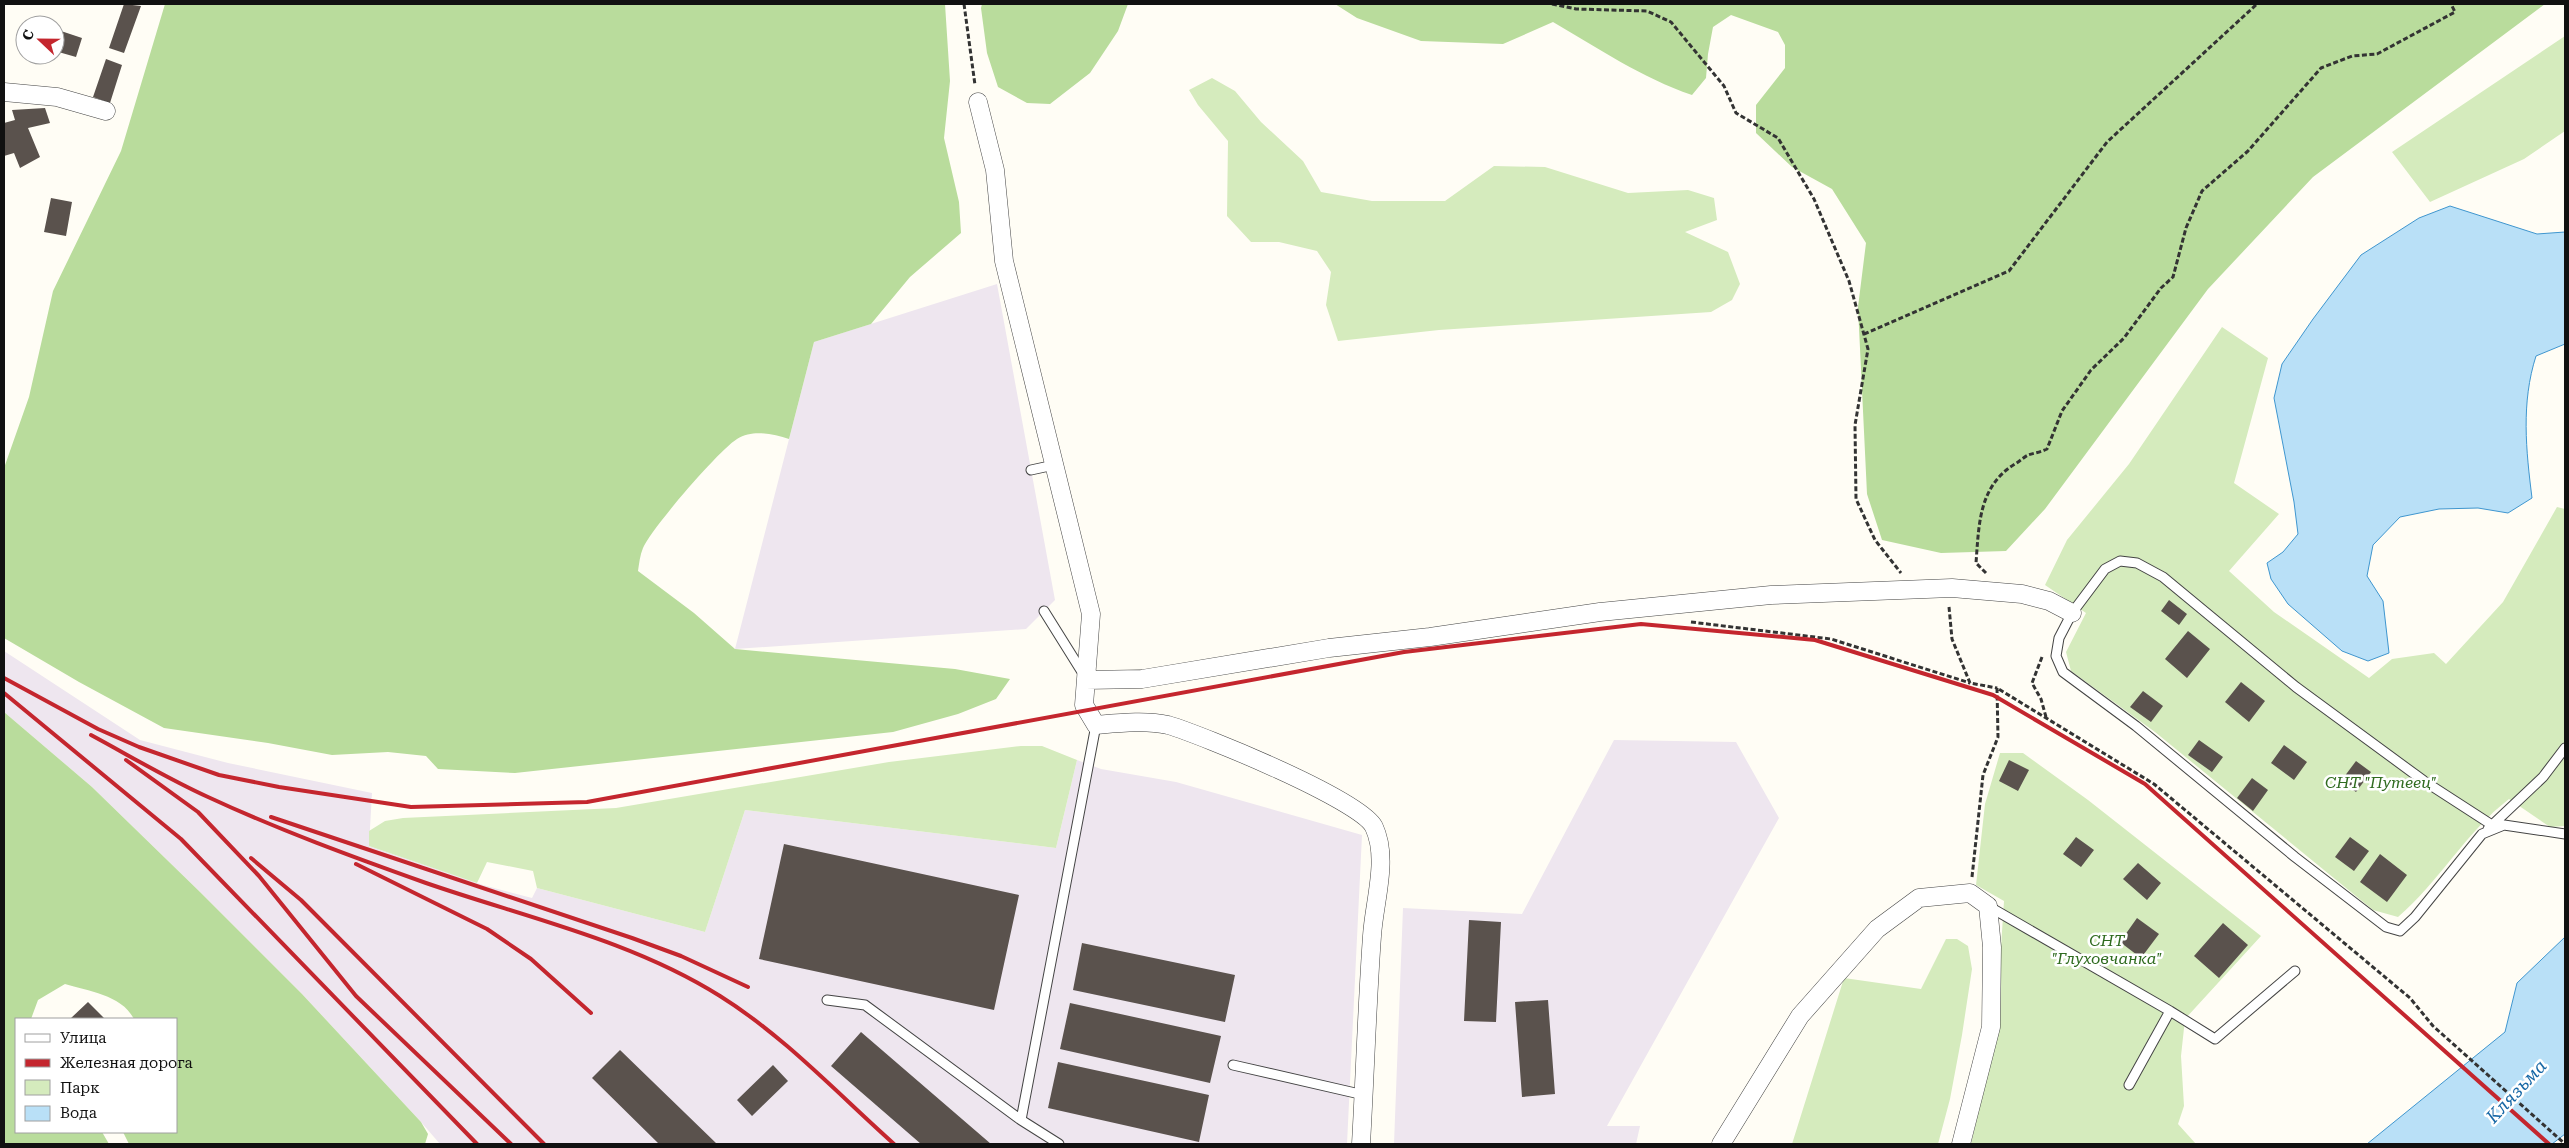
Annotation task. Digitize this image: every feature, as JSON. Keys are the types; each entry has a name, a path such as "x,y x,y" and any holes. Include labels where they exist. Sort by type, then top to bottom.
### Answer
{"street":[{"path":"4,92 57,97 106,111"},
{"path":"978,102 996,170 1004,261 1092,614 1084,705 1096,725 1121,722 1167,725 1262,760 1349,806 1374,826 1382,862 1372,934 1361,1144"},
{"path":"1086,680 1142,679 1329,648 1430,637 1600,612 1771,595 1952,588 2008,592 2049,601 2072,613"},
{"path":"1721,1144 1800,1016 1877,929 1919,898 1970,893 1988,906 1992,947 1991,1027 1961,1144"}],"lane":[{"path":"1031,470 1054,465"},
{"path":"2492,825 2424,781 2320,704 2163,577 2137,563 2120,561 2104,569 2072,613 2059,638 2056,656 2063,672 2136,726 2295,857 2386,927 2400,931 2414,917 2482,834 2492,825 2543,777 2565,748"},
{"path":"1044,612 1086,680"},
{"path":"1021,1120 1096,725"},
{"path":"2482,834 2504,825 2565,834"},
{"path":"1988,906 2215,1039 2295,971"},
{"path":"828,1000 865,1005 1021,1120 1060,1144"},
{"path":"2129,1085 2170,1011"},
{"path":"1234,1065 1364,1095"}],"path":[{"path":"964,4 978,102"},
{"path":"1552,4 1576,9 1647,10 1671,22 1724,86 1736,114 1778,138 1814,199 1849,281 1868,349 1855,425 1856,499 1875,540 1919,589 1949,607 1952,639 1970,683"},
{"path":"1864,334 2009,271 2107,142 2257,4"},
{"path":"2008,592 1976,563 1981,518 1989,492 2003,470 2028,455 2047,449 2062,411 2091,370 2124,338 2161,288 2173,277 2186,228 2202,191 2248,151 2321,68 2352,56 2377,54 2455,12 2451,4"},
{"path":"1684,622 1831,639 1970,683 1997,688 2046,717 2154,784 2410,998 2433,1026 2565,1144"},
{"path":"2044,652 2032,683 2041,698 2046,717"},
{"path":"1970,893 1983,775 1998,737 1997,688"}],"shaded area":[{"path":"997,284 1055,600 1026,629 735,649 814,342"},
{"path":"4,651 140,740 228,763 372,793 369,846 483,885 532,898 537,888 705,932 745,810 1056,848 1077,760 1101,769 1176,782 1362,835 1347,1144 440,1144 302,994 200,892 92,787 4,712"},
{"path":"1614,740 1736,742 1779,818 1607,1126 1640,1126 1636,1144 1394,1144 1403,908 1522,914"}],"green space":[{"path":"165,4 945,4 950,81 944,138 959,202 961,233 910,277 871,324 814,342 789,439 770,434 756,433 743,436 728,446 701,473 659,524 643,548 638,571 694,613 735,649 955,669 1010,679 996,699 958,714 893,732 515,773 438,769 426,756 388,752 332,755 268,743 164,728 79,682 4,638 4,468 29,397 53,291 121,151"},
{"path":"982,4 1128,4 1118,31 1090,73 1050,104 1027,103 998,87 987,53"},
{"path":"1335,4 2545,4 2313,177 2208,289 2045,509 2006,551 1941,553 1882,540 1867,494 1858,307 1866,243 1832,189 1792,167 1756,133 1756,105 1785,68 1785,45 1778,32 1731,15 1713,27 1706,78 1692,95 1638,71 1553,22 1503,44 1421,41 1357,18"},
{"path":"2565,36 2565,131 2524,159 2430,202 2392,152"},
{"path":"1212,78 1235,91 1261,122 1303,161 1321,192 1372,201 1445,201 1494,166 1545,167 1628,193 1688,190 1714,198 1717,220 1685,232 1728,252 1740,284 1732,300 1711,312 1439,330 1338,341 1326,305 1331,272 1317,251 1279,242 1251,242 1227,216 1228,141 1198,105 1189,90"},
{"name":"СНТ \"Путеец\"","path":"2222,327 2268,358 2234,483 2279,514 2229,571 2274,612 2369,678 2392,659 2434,653 2446,664 2503,602 2557,507 2565,509 2565,826 2550,827 2509,799 2479,826 2427,888 2398,917 2373,910 2155,732 2071,671 2066,652 2086,613 2045,585 2067,540 2129,464"},
{"path":"4,712 92,787 200,892 302,994 421,1122 428,1134 425,1144 129,1144 124,1133 178,1133 178,1018 133,1018 129,1011 113,999 65,984 38,1000 31,1018 15,1018 15,1133 103,1133 109,1144 4,1144"},
{"path":"1021,746 1042,746 1077,760 1056,848 745,810 705,932 537,888 533,871 487,862 477,883 369,846 369,831 385,821 403,818 616,808 889,762"},
{"name":"СНТ \"Глуховчанка\"","path":"2000,753 2023,753 2088,800 2261,936 2185,1019 2181,1056 2184,1106 2178,1124 2196,1144 1971,1144 1995,1040 2004,901 1976,885 1985,804"},
{"path":"1946,939 1957,939 1968,946 1972,969 1950,1099 1938,1144 1792,1144 1844,978 1921,989"}],"water":[{"path":"2450,206 2537,234 2565,232 2565,344 2536,356 2531,374 2526,427 2532,498 2508,513 2478,508 2439,509 2400,517 2373,545 2367,576 2383,601 2389,653 2368,661 2342,651 2288,604 2271,579 2267,563 2283,552 2298,534 2294,502 2274,398 2282,364 2361,255 2419,218"},
{"name":"Клязьма","path":"2565,937 2565,1134 2552,1144 2367,1144 2505,1032 2517,983"}],"building":[{"path":"124,4 141,6 124,53 109,48"},
{"path":"65,32 82,38 76,57 65,54"},
{"path":"106,59 122,65 110,103 93,97"},
{"path":"45,108 50,123 28,128 40,157 20,168 14,153 4,156 4,123 15,120 12,110"},
{"path":"51,198 72,202 66,236 44,232"},
{"path":"2169,600 2187,614 2179,625 2161,611"},
{"path":"2188,631 2210,649 2187,678 2165,659"},
{"path":"2241,682 2265,701 2249,722 2225,702"},
{"path":"2143,691 2163,706 2151,722 2130,707"},
{"path":"2199,740 2223,757 2212,772 2188,755"},
{"path":"2284,745 2307,762 2294,780 2271,763"},
{"path":"2009,760 2029,770 2018,791 1999,781"},
{"path":"2356,761 2371,772 2356,792 2341,781"},
{"path":"2252,778 2268,790 2253,811 2237,798"},
{"path":"2076,837 2094,850 2081,867 2063,854"},
{"path":"2350,837 2369,851 2354,871 2335,857"},
{"path":"784,844 1019,895 994,1010 759,959"},
{"path":"2380,854 2407,875 2387,902 2360,882"},
{"path":"2138,863 2161,883 2147,900 2123,879"},
{"path":"2137,918 2159,934 2141,958 2120,942"},
{"path":"1469,920 1501,922 1496,1022 1464,1021"},
{"path":"2223,923 2248,945 2219,978 2194,956"},
{"path":"1082,943 1235,975 1225,1022 1073,990"},
{"path":"1548,1000 1555,1094 1522,1097 1515,1002"},
{"path":"88,1002 104,1018 71,1018"},
{"path":"1070,1003 1221,1036 1210,1083 1060,1049"},
{"path":"861,1032 991,1144 921,1144 831,1066"},
{"path":"620,1050 717,1144 659,1144 592,1078"},
{"path":"1058,1062 1209,1095 1199,1142 1048,1108"},
{"path":"773,1065 788,1081 752,1116 737,1100"}],"railway":[{"path":"4,678 98,729 139,747 219,775 279,787 411,807 587,802 1404,652 1641,624 1815,640 1993,695 2145,784 2549,1144"},
{"path":"4,693 181,839 477,1144"},
{"path":"91,735 193,790 289,832 426,883 576,931 650,959 686,976 720,996 766,1029 810,1066 894,1144"},
{"path":"126,760 198,812 259,876 356,996 511,1144"},
{"path":"271,817 632,938 681,956 748,987"},
{"path":"251,858 301,900 544,1144"},
{"path":"356,864 487,929 531,959 591,1013"}]}
